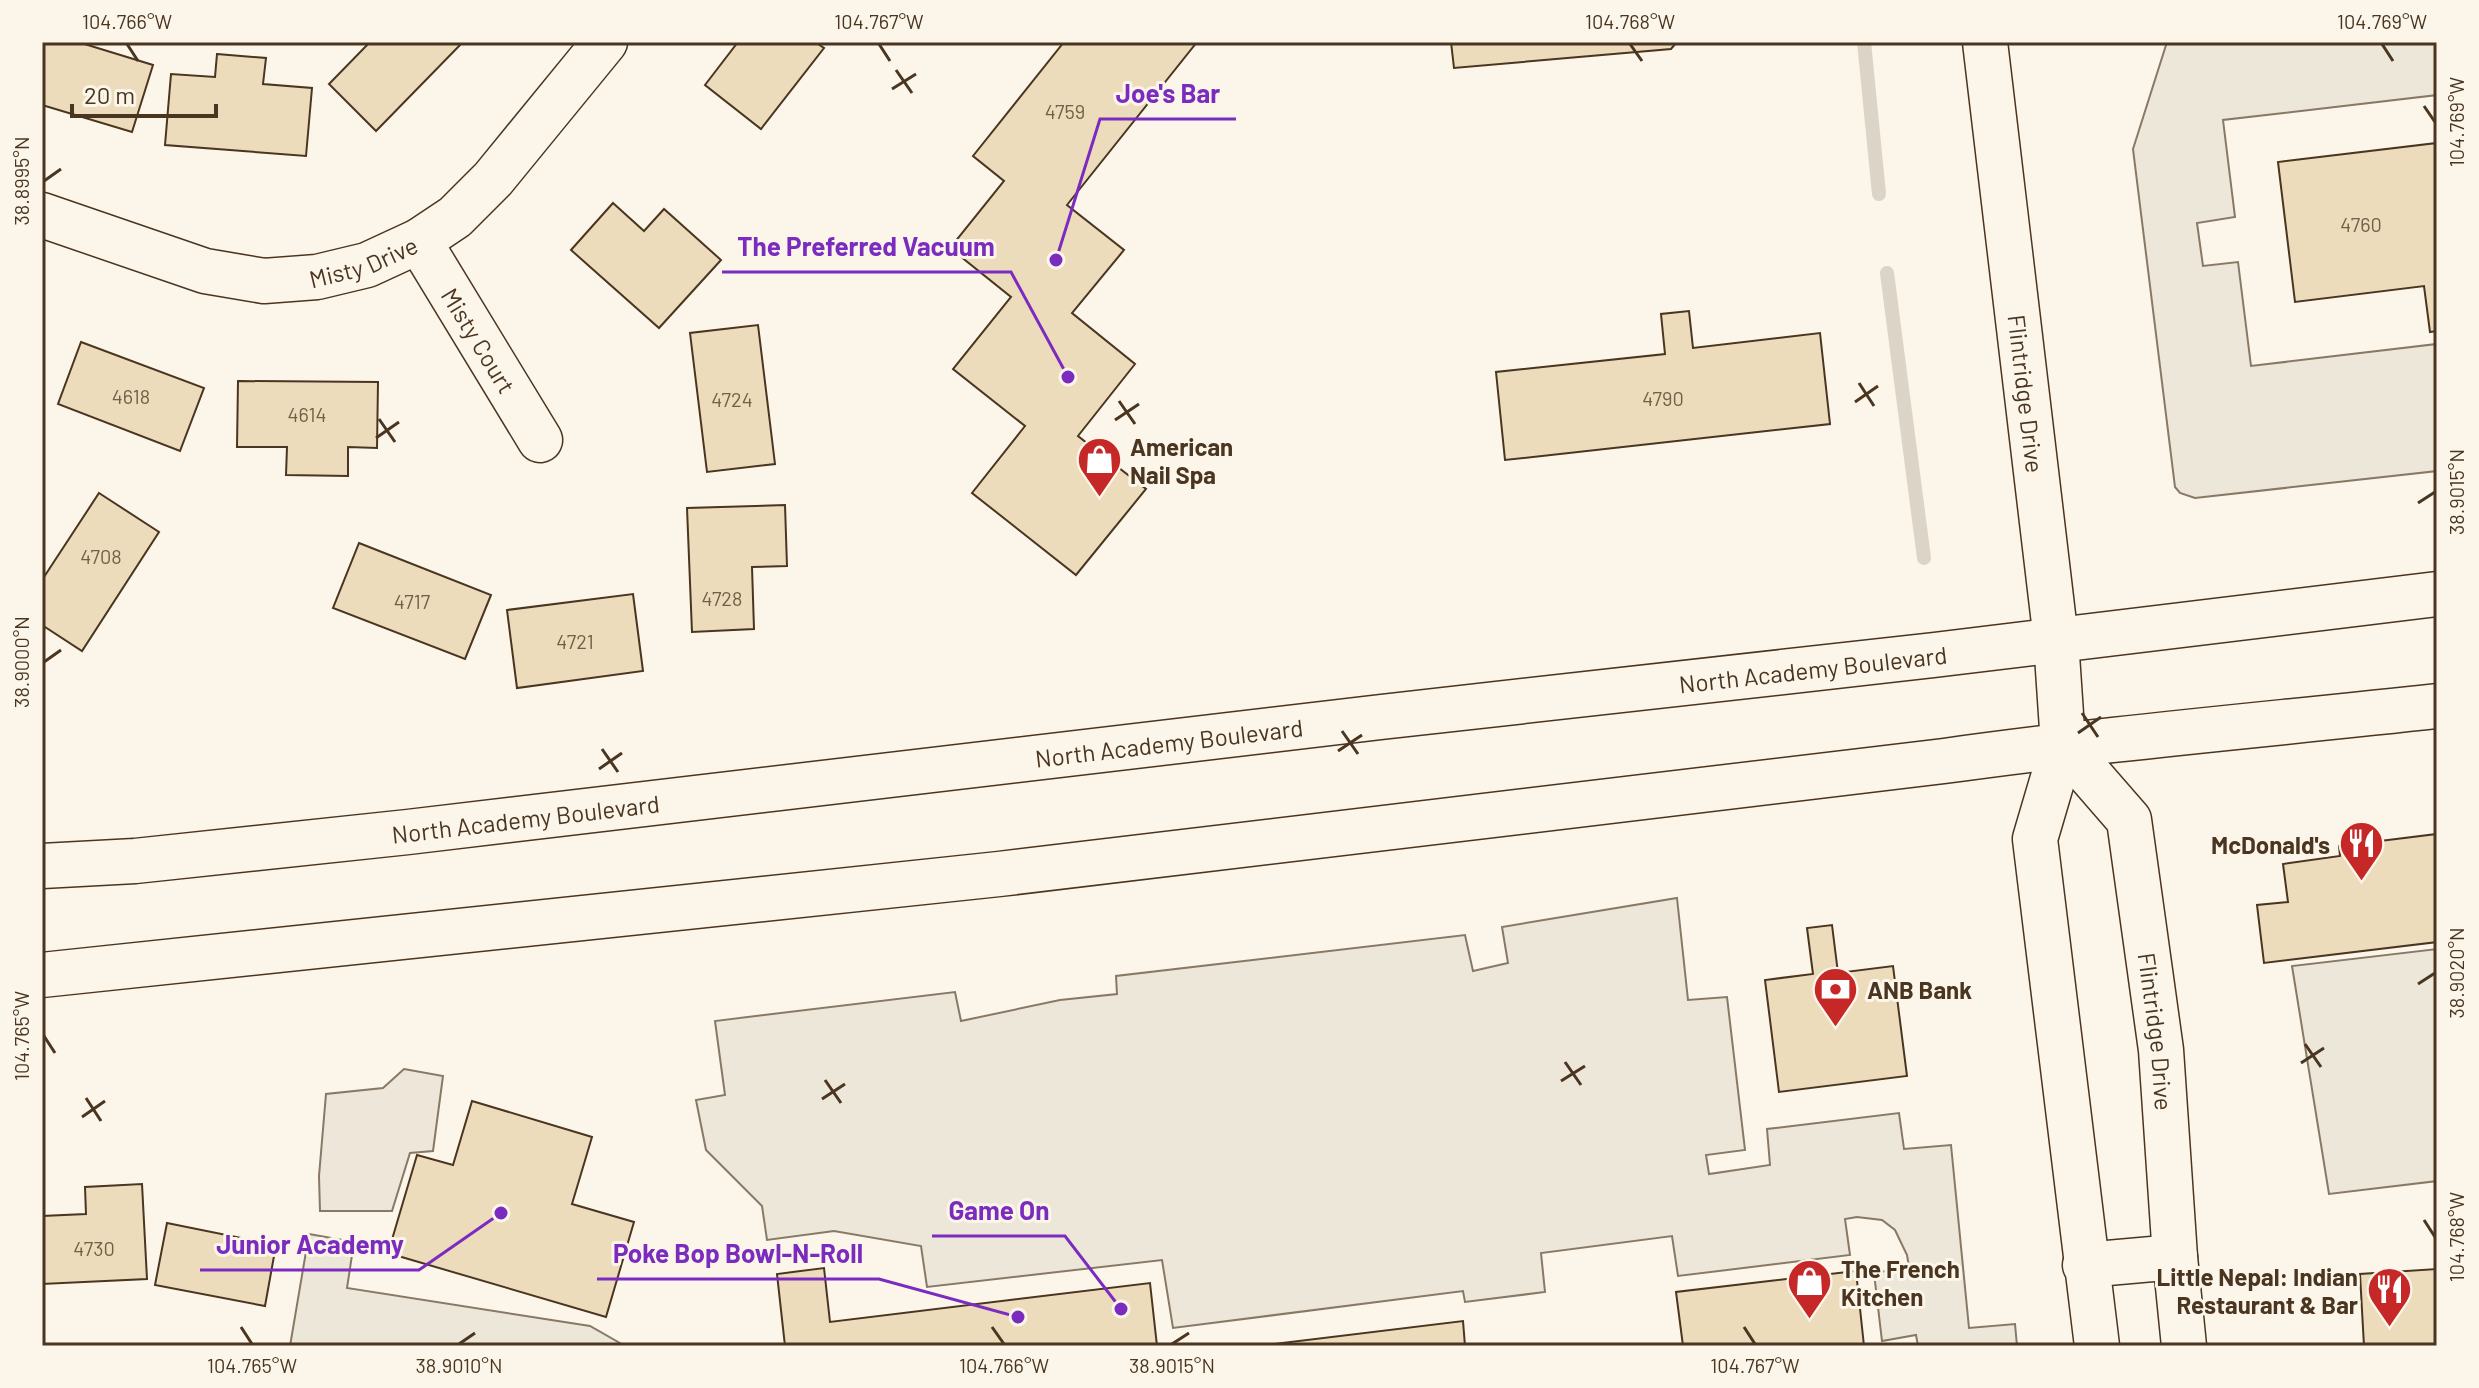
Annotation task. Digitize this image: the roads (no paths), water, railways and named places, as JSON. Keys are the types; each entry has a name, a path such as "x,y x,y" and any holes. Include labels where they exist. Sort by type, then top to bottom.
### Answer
{"main road":[{"name":"Misty Drive","path":"42,215 205,271 264,281 317,277 367,265 419,241 455,217 493,179 605,42"},
{"name":"Flintridge Drive","path":"1985,42 2056,640 2063,744 2035,839 2097,1346"},
{"name":"Misty Court","path":"419,241 540,440"},
{"name":"North Academy Boulevard","path":"42,866 135,861 408,832 2437,594"},
{"path":"42,975 999,874 1944,761 2063,744 2437,706"},
{"name":"Flintridge Drive","path":"2063,744 2129,820 2161,1050 2184,1346"},
{"path":"2085,1265 2175,1257"}],"waterway":[{"path":"1864,42 1879,194"},
{"path":"1887,273 1924,558"}],"place":[{"name":"Joe's Bar","path":"1056,260"},
{"name":"The Preferred Vacuum","path":"1068,377"},
{"name":"American Nail Spa","path":"1099,499"},
{"name":"McDonald's","path":"2361,883"},
{"name":"ANB Bank","path":"1836,1028"},
{"name":"Junior Academy","path":"501,1213"},
{"name":"Game On","path":"1121,1309"},
{"name":"Poke Bop Bowl-N-Roll","path":"1018,1317"},
{"name":"The French Kitchen","path":"1810,1321"},
{"name":"Little Nepal: Indian Restaurant & Bar","path":"2389,1329"}]}
